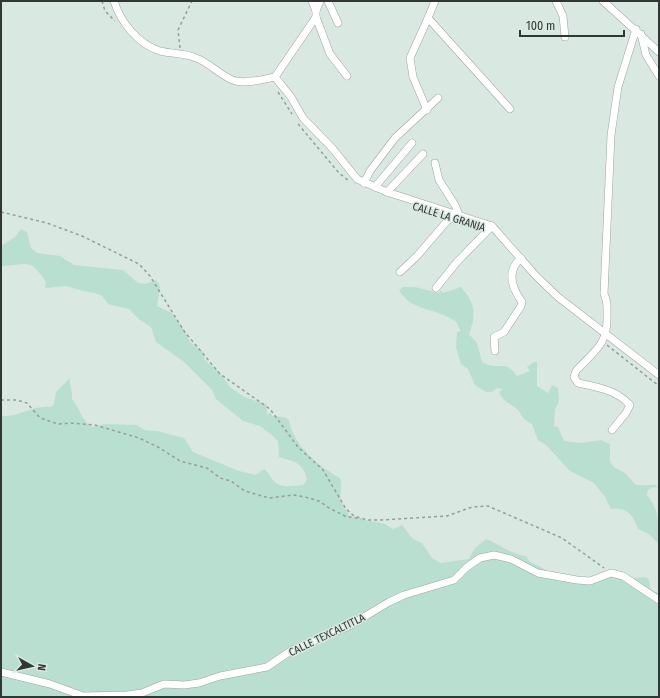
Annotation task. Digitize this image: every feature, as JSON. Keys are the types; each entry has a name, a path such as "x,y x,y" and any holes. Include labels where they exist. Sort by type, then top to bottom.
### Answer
{"street":[{"path":"114,1 126,25 135,36 149,46 161,51 197,58 235,81 249,82 275,77 316,14 320,1"},
{"path":"312,1 330,54 347,76"},
{"path":"328,1 338,23"},
{"path":"427,110 413,77 410,58 435,1"},
{"path":"556,1 564,16 565,37"},
{"path":"603,1 639,32 659,52"},
{"path":"428,18 510,109"},
{"path":"639,32 646,55 659,76"},
{"path":"612,430 626,413 630,405 623,398 602,388 578,384 574,377 576,371 603,342 606,334 607,301 604,294 611,135 618,87 639,32"},
{"name":"CALLE LA GRANJA","path":"275,77 291,97 303,118 333,149 357,179 387,192 492,226 536,276 558,297 659,375"},
{"path":"364,183 374,164 395,138 427,110 438,98"},
{"path":"375,187 412,143"},
{"path":"387,192 423,154"},
{"path":"400,272 417,256 448,220 459,215 455,205 439,180 435,163"},
{"path":"436,288 457,262 492,226"},
{"path":"495,351 494,337 504,332 521,306 522,302 514,291 511,279 513,268 521,258"},
{"name":"CALLE TEXCALTITLA","path":"1,672 50,684 83,696 135,694 164,684 184,685 199,683 220,676 267,667 292,650 349,626 389,602 404,595 454,580 467,567 480,558 494,555 503,556 538,573 577,580 590,580 611,573"},
{"path":"611,573 623,576 659,600"}],"path":[{"path":"102,1 105,11"},
{"path":"181,54 178,30 192,1"},
{"path":"274,87 303,132 338,173 353,184"},
{"path":"1,212 47,223 82,236 139,264 150,276 184,331 220,374 270,409 294,442 323,470 346,510 354,516 367,520"},
{"path":"603,342 659,386"},
{"path":"1,400 11,399 24,402 40,418 58,424 71,423 95,425 139,438 158,447 180,461 208,468 220,478 230,481 245,491 269,498 293,495 305,497 319,501 345,516 367,520 447,516 472,507 488,506 562,538 611,573"}],"green space":[{"path":"21,229 27,232 31,248 37,253 60,256 74,265 123,270 138,283 145,284 156,280 160,286 157,306 172,313 185,331 190,342 203,352 205,360 219,372 230,387 244,397 266,404 267,415 271,412 272,416 284,417 289,420 291,429 296,438 308,454 323,467 340,478 341,500 350,517 385,524 393,529 402,525 413,539 422,543 432,558 441,563 469,559 475,548 486,539 511,552 526,556 530,562 543,568 551,576 567,578 586,585 616,576 634,578 646,577 649,580 651,591 659,593 659,697 1,697 1,416 14,415 38,408 51,407 54,404 56,392 70,378 72,399 85,421 92,427 106,424 137,425 144,430 157,431 184,438 193,452 239,471 256,475 264,469 275,482 282,486 303,485 307,480 301,466 279,457 278,441 273,436 260,426 243,421 216,399 212,390 184,362 156,342 151,327 140,320 129,309 108,304 102,296 95,293 66,286 45,288 46,282 40,274 27,264 1,266 1,246 15,237"},
{"path":"403,287 415,287 439,293 441,290 443,293 461,287 472,304 474,314 472,327 469,334 477,343 482,362 493,366 505,366 513,371 517,376 530,371 527,367 534,362 537,362 537,386 548,393 552,385 558,388 559,402 555,409 554,426 558,427 564,441 581,443 601,440 610,444 610,462 614,467 626,474 636,485 656,485 657,488 653,487 648,490 647,495 657,512 659,544 649,534 638,529 634,519 625,510 611,509 605,497 594,483 570,471 546,445 538,440 532,424 523,418 516,408 502,398 499,392 503,389 497,388 492,392 486,392 475,385 468,369 461,364 456,348 457,332 461,331 456,322 448,317 410,302 399,290"}]}
